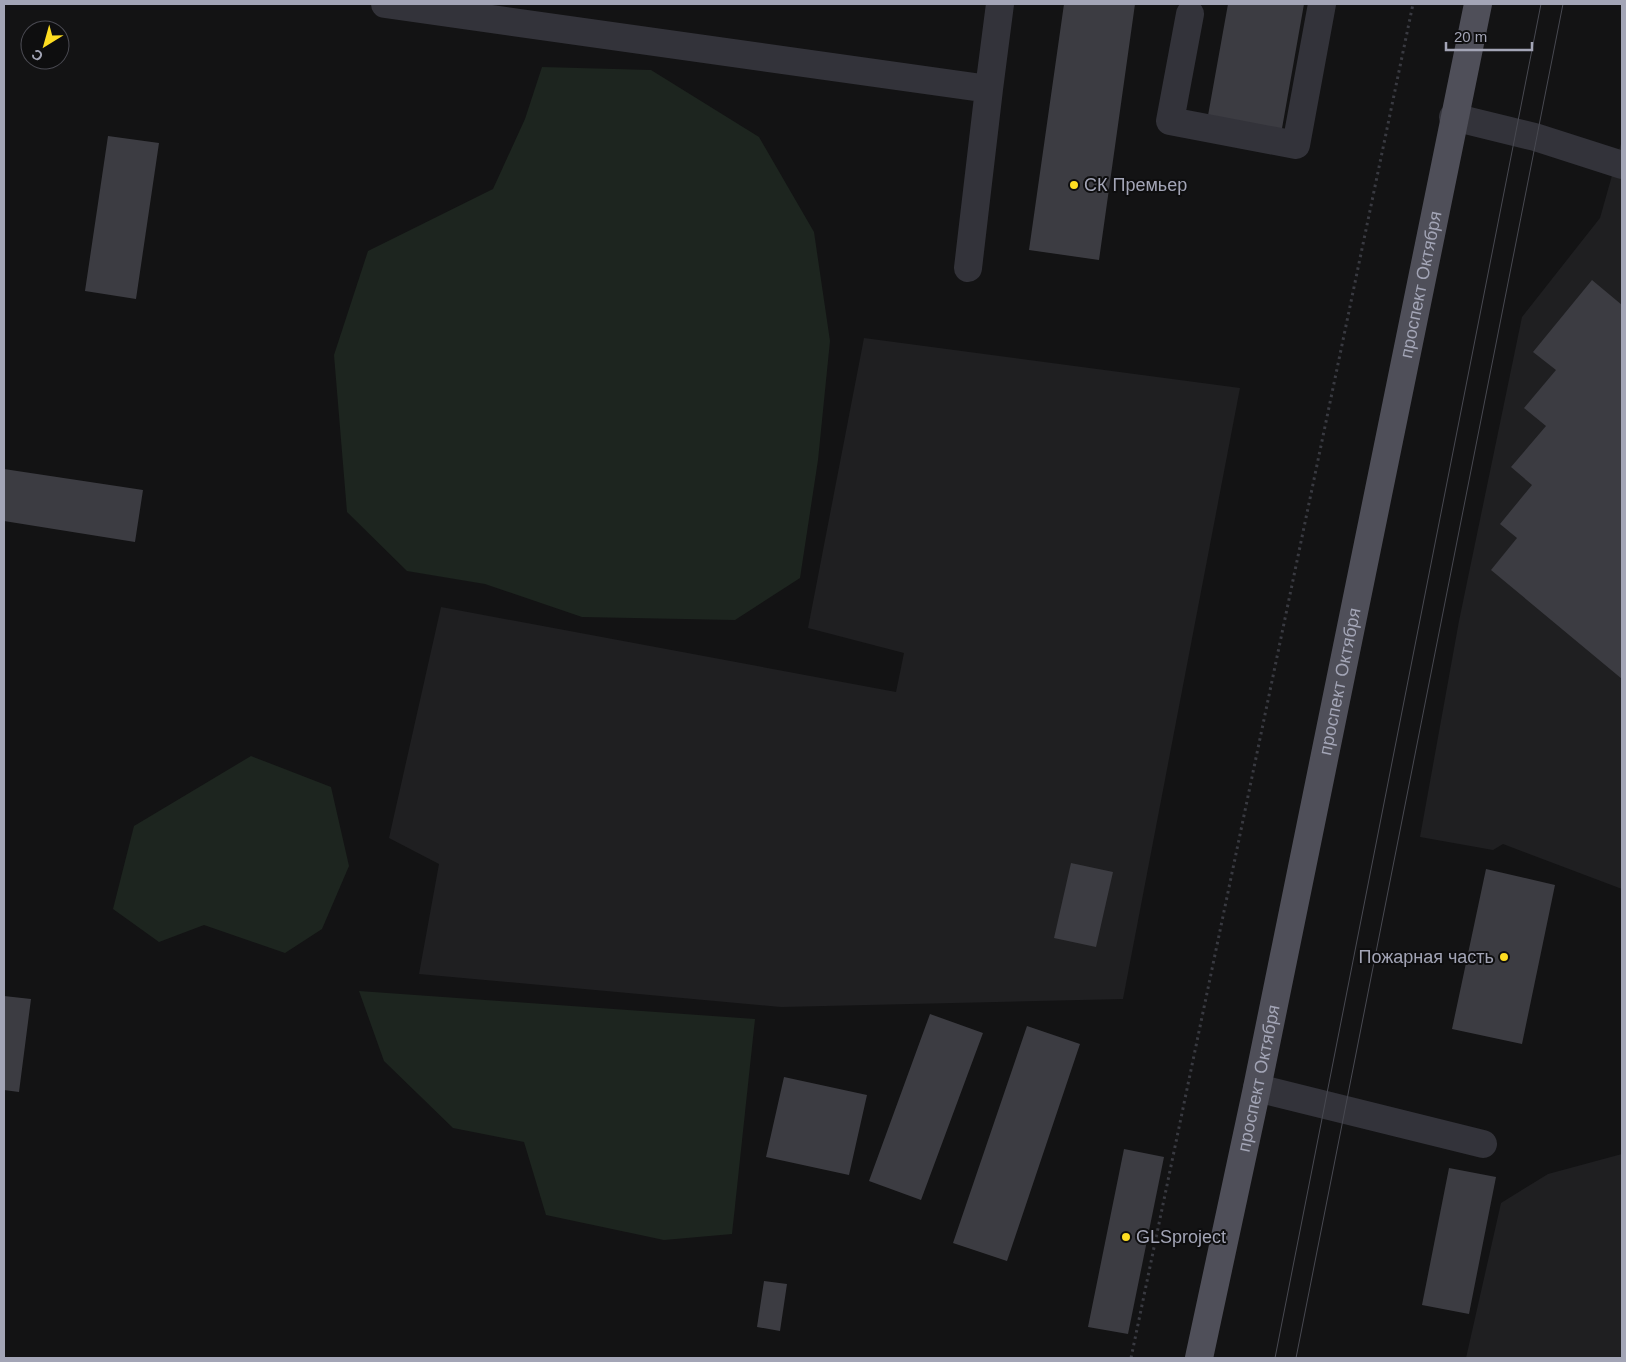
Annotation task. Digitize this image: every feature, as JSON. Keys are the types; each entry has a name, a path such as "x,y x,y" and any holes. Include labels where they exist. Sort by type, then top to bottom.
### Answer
{"main road":[{"name":"проспект Октября","path":"1199,1358 1257,1088 1453,117 1478,4"}],"street":[{"path":"385,4 429,7 989,89"},
{"path":"968,268 1000,4"},
{"path":"1190,14 1170,121 1296,145 1322,4"},
{"path":"1453,117 1535,137 1622,165"},
{"path":"1257,1088 1483,1144"}],"path":[{"path":"1131,1358 1413,4"}],"shaded area":[{"path":"542,67 651,70 759,137 814,232 830,341 818,460 800,578 735,620 582,617 485,584 407,571 347,512 334,355 368,251 493,189 525,119"},
{"path":"1622,140 1622,889 1503,844 1493,850 1420,837 1459,621 1522,317 1600,218"},
{"path":"864,338 1240,388 1123,999 781,1007 419,974 439,864 389,838 441,607 896,692 904,653 808,628"},
{"path":"251,756 331,787 349,866 322,929 285,953 204,925 159,942 113,909 134,826"},
{"path":"359,991 755,1019 732,1234 664,1240 546,1215 524,1142 453,1128 384,1061"},
{"path":"1622,1154 1622,1358 1466,1358 1501,1203 1548,1174"}],"building":[{"name":"СК Премьер","path":"1064,4 1135,4 1099,260 1029,250"},
{"path":"1228,4 1304,4 1281,134 1207,121"},
{"path":"108,136 159,143 136,299 85,291"},
{"path":"1592,280 1622,305 1622,679 1491,570 1517,538 1500,524 1532,485 1511,467 1546,426 1524,408 1556,370 1533,352"},
{"path":"4,469 143,490 135,542 4,521"},
{"path":"1071,863 1113,872 1096,947 1054,938"},
{"name":"Пожарная часть","path":"1486,869 1555,885 1522,1044 1452,1029"},
{"path":"4,996 31,999 19,1092 4,1090"},
{"path":"930,1014 983,1033 921,1200 869,1181"},
{"path":"1027,1026 1080,1044 1007,1261 953,1243"},
{"path":"784,1077 867,1095 849,1175 766,1157"},
{"path":"1124,1149 1164,1157 1128,1334 1088,1327"},
{"path":"1449,1168 1496,1177 1469,1314 1422,1305"},
{"path":"764,1281 787,1284 780,1331 757,1327"}],"tram line":[{"path":"1275,1358 1541,4"},
{"path":"1296,1358 1563,4"}],"place":[{"name":"СК Премьер","path":"1074,185"},
{"name":"Пожарная часть","path":"1504,957"},
{"name":"GLSproject","path":"1126,1237"}]}
